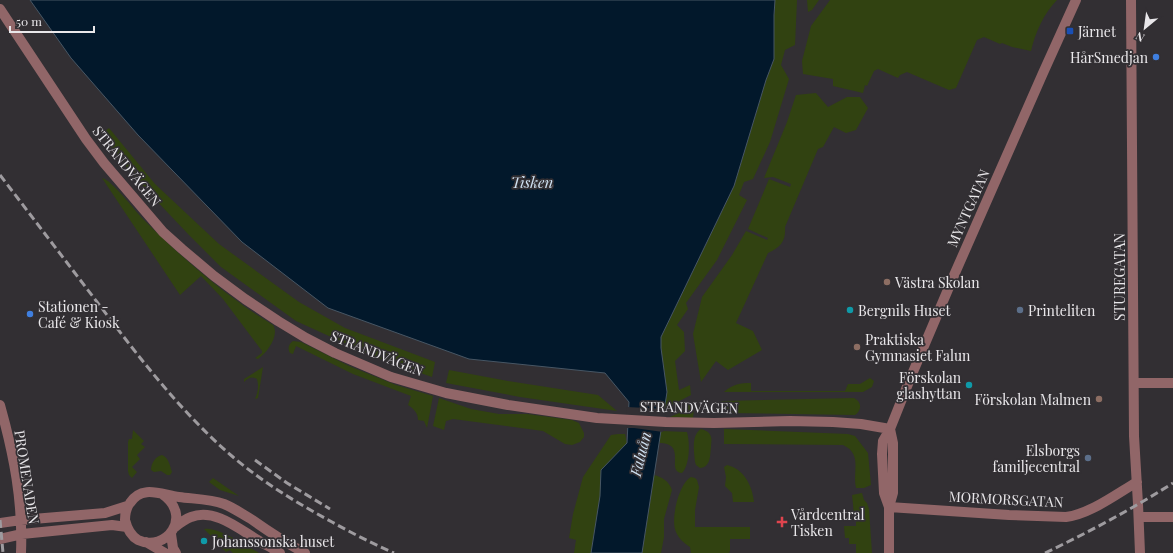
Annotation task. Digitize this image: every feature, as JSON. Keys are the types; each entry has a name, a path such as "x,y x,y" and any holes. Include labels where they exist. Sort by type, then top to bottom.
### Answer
{"street":[{"name":"MYNTGATAN","path":"889,553 889,507 884,492 882,454 883,441 890,429 922,348 1076,0"},
{"name":"STUREGATAN","path":"1132,0 1134,436 1140,553"},
{"name":"STRANDVÄGEN","path":"0,9 86,139 159,227 182,249 245,300 306,338 335,354 390,377 446,393 508,405 598,418 719,423 790,421 833,422 861,424 890,429"},
{"path":"1134,384 1173,383"},
{"name":"PROMENADEN","path":"0,405 9,438 16,475 22,534 21,553"},
{"name":"MORMORSGATAN","path":"889,507 1066,517 1087,511 1137,482"},
{"path":"165,553 146,542 138,540 127,527 125,517 127,506 132,500 142,493 152,491 224,504 304,553"},
{"path":"162,494 173,504 176,512 173,530 173,548 176,553"},
{"path":"0,523 105,513 127,506"},
{"path":"146,542 160,541 166,538 173,530 192,516 200,515 212,516 231,523 256,540 280,553"},
{"path":"1139,517 1173,517"},
{"path":"0,539 22,534 112,525 127,527"}],"green space":[{"path":"775,0 797,0 795,45 785,50 781,65 789,79 770,142 753,179 744,182 739,195 747,200 717,260 686,303 688,309 677,325 684,332 685,351 675,361 679,390 690,385 691,395 664,409 667,392 661,337 734,186 766,80 774,59"},
{"path":"807,0 819,0 812,10 808,12"},
{"path":"830,0 1057,0 1048,11 1041,24 1031,51 1002,43 1000,44 984,37 977,40 956,88 949,90 907,72 900,75 898,78 878,69 874,71 867,86 865,85 863,93 833,86 833,79 803,74 802,61 811,26"},
{"path":"816,93 828,107 847,97 860,97 868,108 856,130 846,133 834,127 823,147 818,149 785,227 785,236 782,243 768,253 736,323 753,331 762,350 728,370 716,361 701,382 693,334 702,297 732,255 746,231 767,240 768,238 748,229 769,179 790,187 791,184 773,177 764,178 787,122 796,95"},
{"path":"109,128 155,184 219,244 299,302 345,328 435,362 432,377 375,357 296,321 221,267 135,178 101,134"},
{"path":"102,178 112,184 143,219 214,284 273,325 275,329 274,339 272,344 262,356 258,359 255,358 262,353 262,351 223,299 201,276 180,295"},
{"path":"293,341 301,342 349,366 396,385 433,396 427,428 424,421 418,420 415,411 408,405 411,396 353,374 296,346 293,354 290,353 289,346"},
{"path":"263,367 258,398 255,399 258,389 257,379 250,378 244,382 244,379"},
{"path":"449,370 598,395 617,411 520,397 446,383"},
{"path":"870,378 874,381 872,387 863,392 724,392 730,387 743,383 751,383 751,391 845,391 848,384 860,384"},
{"path":"439,398 471,409 499,414 527,414 572,420 579,423 584,433 584,437 580,442 572,445 565,444 543,431 453,419 446,421 444,430 433,426"},
{"path":"854,398 860,404 859,411 855,415 729,413 723,410 719,404 723,401"},
{"path":"689,404 694,407 693,418 670,417 681,412 686,405"},
{"path":"701,429 710,435 711,440 708,463 704,467 700,468 695,462 694,439"},
{"path":"724,429 848,434 855,436 868,453 871,485 864,488 856,488 855,458 853,453 843,445 724,444"},
{"path":"133,430 144,441 141,444 145,447 137,455 140,459 132,467 137,472 132,478 128,471 128,442 129,439 132,439"},
{"path":"661,431 687,432 689,453 687,465 682,473 677,471 675,468 675,452 672,448 668,444 659,443"},
{"path":"625,434 627,443 601,470 601,496 591,553 574,553 576,540 569,538 573,514 583,477 611,435"},
{"path":"162,455 169,462 172,472 170,475 167,475 161,471 154,472 151,470 154,460"},
{"path":"727,465 738,470 746,479 754,502 733,502 732,493 725,486 726,477 724,467"},
{"path":"654,475 665,480 672,490 664,519 664,537 661,553 642,553"},
{"path":"691,477 697,480 699,487 695,510 695,527 750,527 750,539 730,539 729,553 691,553 690,547 682,541 676,532 674,519 679,494 683,486"},
{"path":"213,478 239,496 220,490 209,482"},
{"path":"862,493 869,509 872,553 856,553 856,544 849,544 849,538 845,538 844,526 856,526 852,495"},
{"path":"204,529 216,530 224,533 259,553 233,553 230,550 226,552 218,544 219,541 217,538 213,538"}],"water":[{"name":"Tisken","path":"30,0 775,0 774,59 766,80 734,186 661,337 667,392 642,553 591,553 600,496 601,470 627,443 629,402 605,373 469,359 328,308 242,242 138,135 71,58"}],"pier":[{"path":"627,407 666,409 663,432 626,428"}],"railway":[{"path":"0,175 121,334 198,425 233,457 293,500 347,530 394,553"},
{"path":"255,460 287,483 330,509"},
{"path":"1045,553 1110,520 1173,483"},
{"path":"0,520 3,553"}],"place":[{"name":"Järnet","path":"1070,31"},
{"name":"HårSmedjan","path":"1156,57"},
{"name":"Västra Skolan","path":"887,282"},
{"name":"Bergnils Huset","path":"850,310"},
{"name":"Printeliten","path":"1020,310"},
{"name":"Stationen - Café & Kiosk","path":"30,314"},
{"name":"Praktiska Gymnasiet Falun","path":"857,347"},
{"name":"Förskolan glashyttan","path":"969,385"},
{"name":"Förskolan Malmen","path":"1099,399"},
{"name":"Elsborgs familjecentral","path":"1088,458"},
{"name":"Vårdcentral Tisken","path":"782,522"},
{"name":"Johanssonska huset","path":"204,541"}],"water label":[{"name":"Faluån","path":"640,454"}]}
